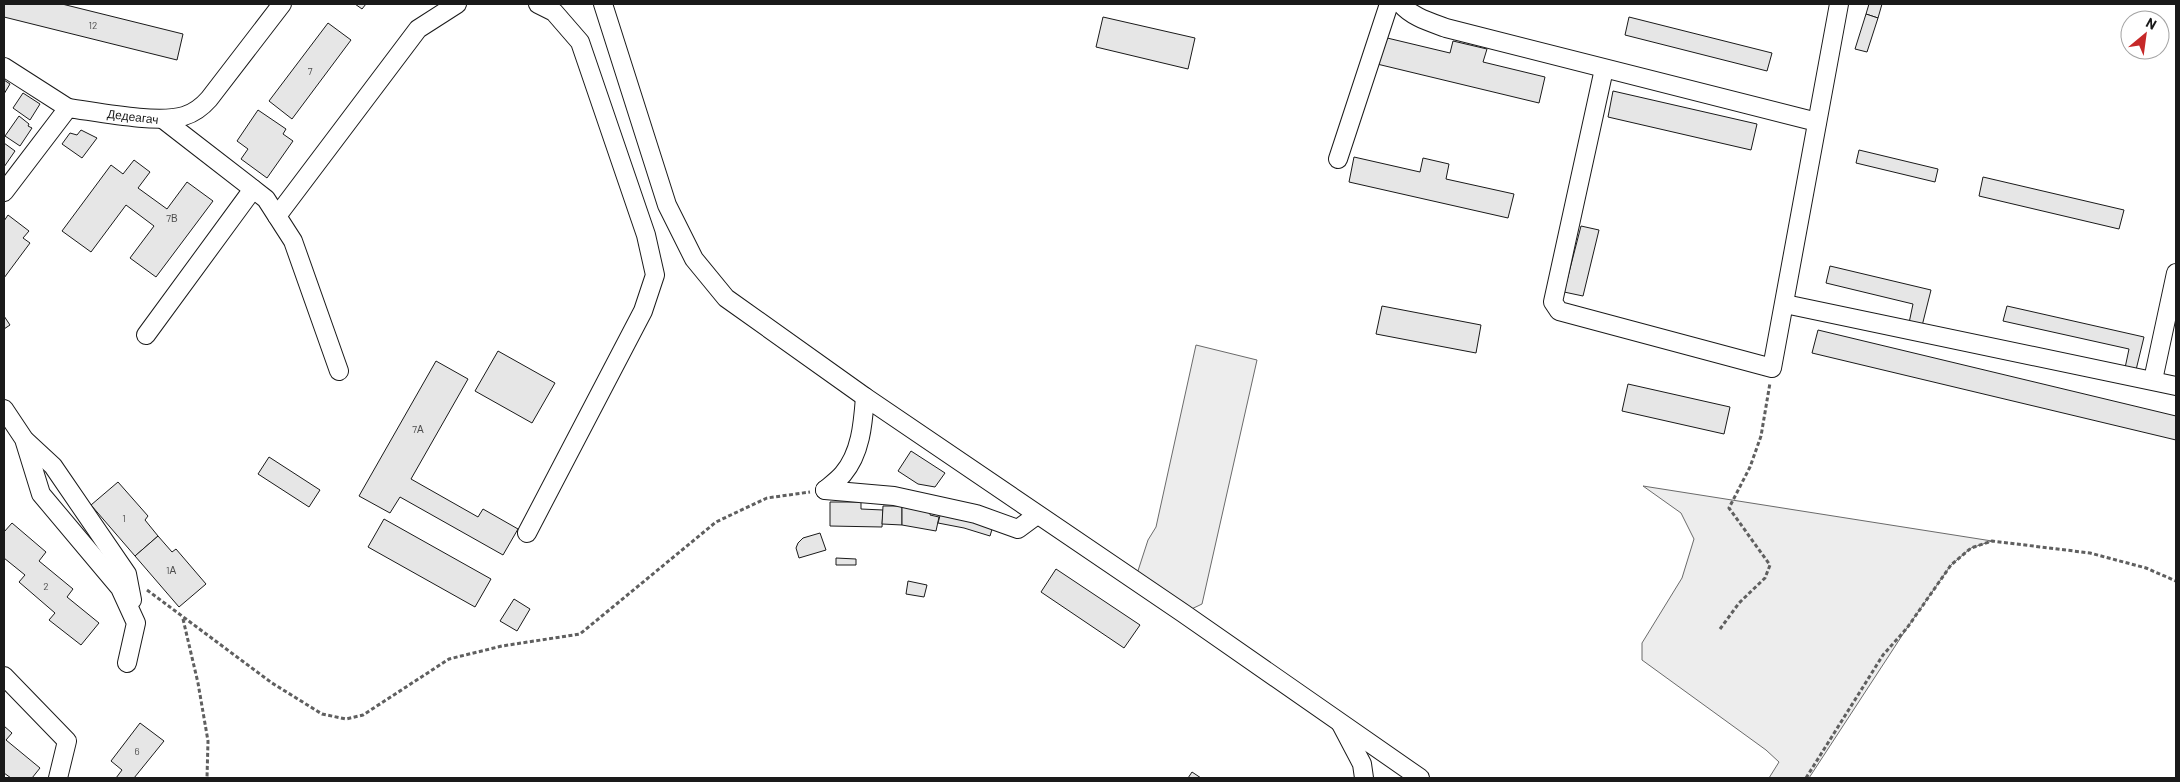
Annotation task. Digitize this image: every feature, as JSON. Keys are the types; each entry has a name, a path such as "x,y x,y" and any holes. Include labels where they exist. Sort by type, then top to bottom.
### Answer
{"street":[{"name":"Дедеагач","path":"68,108 164,120 184,116 210,100 282,4"},
{"path":"277,216 418,29 457,4"},
{"path":"527,533 643,311 655,274 646,236 580,42 554,12 538,4"},
{"path":"603,4 667,205 694,259 726,298 865,397 1420,778"},
{"path":"1338,159 1389,4"},
{"path":"1400,4 1423,20 1446,28 1817,122"},
{"path":"1604,69 1553,302 1559,311 1772,368 1839,4"},
{"path":"4,67 68,108 4,192"},
{"path":"164,120 266,199 293,241 339,371"},
{"path":"146,335 253,189"},
{"path":"2154,380 2176,272"},
{"path":"1785,304 2176,386"},
{"path":"825,490 844,474 852,458 862,433 865,397"},
{"path":"4,409 24,439 52,466 126,574 136,623 127,664"},
{"path":"24,439 41,494 120,588 136,623"},
{"path":"825,490 894,496 976,514 1018,529 1038,515"},
{"path":"4,676 67,741 58,778"},
{"path":"1340,722 1362,764 1364,778"}],"path":[{"path":"1720,629 1739,603 1765,578 1770,564 1729,508 1750,467 1761,436 1772,368"},
{"path":"126,574 272,683 322,714 346,719 362,715 449,658 502,646 580,634 716,522 767,498 825,490"},
{"path":"1806,778 1883,655 1906,628 1951,565 1971,548 1992,541 2090,553 2146,568 2176,582"},
{"path":"183,618 198,682 208,742 207,778"}],"shaded area":[{"path":"1196,345 1257,360 1202,604 1183,613 1135,580 1148,540 1156,527"},
{"path":"1643,486 1992,541 1971,548 1951,565 1907,628 1809,778 1769,778 1779,762 1766,750 1642,660 1642,643 1682,578 1694,539 1681,513"}],"building":[{"path":"4,4 62,4 183,34 177,60 4,17"},
{"path":"355,4 366,4 362,9"},
{"path":"1869,4 1882,4 1878,18 1866,14"},
{"path":"1866,14 1878,18 1867,52 1855,49"},
{"path":"1103,17 1195,38 1188,69 1096,47"},
{"path":"1629,17 1772,53 1767,71 1625,35"},
{"path":"328,23 351,40 292,119 269,101"},
{"path":"1383,37 1450,53 1453,41 1487,49 1483,62 1545,77 1539,103 1377,64"},
{"path":"4,80 10,84 4,94"},
{"path":"1613,91 1757,124 1751,150 1608,117"},
{"path":"23,93 40,104 30,120 13,108"},
{"path":"258,110 286,129 283,134 293,141 267,178 241,159 248,149 237,141"},
{"path":"19,116 32,128 20,146 5,136"},
{"path":"81,130 97,138 82,158 62,144 70,133 77,135"},
{"path":"4,143 15,151 4,167"},
{"path":"1859,150 1938,169 1935,182 1856,163"},
{"path":"1354,157 1420,172 1423,158 1449,164 1446,179 1514,194 1508,218 1349,182"},
{"path":"134,160 150,172 138,188 167,209 187,182 213,201 156,277 130,258 154,226 126,205 91,252 62,231 111,165 123,174"},
{"path":"1983,177 2124,210 2119,229 1979,196"},
{"path":"8,215 29,231 23,238 30,243 4,278 4,221"},
{"path":"1581,226 1599,230 1583,296 1564,292"},
{"path":"1830,266 1931,290 1922,326 1909,323 1913,304 1826,283"},
{"path":"1382,306 1481,325 1476,353 1376,334"},
{"path":"2007,306 2144,337 2136,370 2125,368 2129,349 2003,321"},
{"path":"4,316 10,325 4,329"},
{"path":"1818,330 2176,416 2176,440 1812,353"},
{"path":"498,351 555,383 532,423 475,391"},
{"path":"436,361 468,379 411,479 478,517 483,509 518,529 503,555 400,497 390,513 359,496"},
{"path":"1628,384 1730,407 1724,434 1622,411"},
{"path":"911,451 945,473 935,487 918,484 898,471"},
{"path":"269,457 320,490 309,507 258,474"},
{"path":"118,482 148,516 145,520 158,536 135,556 91,505"},
{"path":"830,502 861,502 861,509 883,510 882,527 830,526"},
{"path":"883,506 902,506 902,525 882,524"},
{"path":"902,506 931,510 930,515 939,517 936,531 902,525"},
{"path":"941,512 993,526 990,536 938,523"},
{"path":"384,519 491,579 475,607 368,547"},
{"path":"12,523 46,552 39,561 73,589 67,597 99,623 81,645 49,620 55,613 19,582 25,575 4,558 4,532"},
{"path":"820,533 826,550 799,558 796,548 798,543 803,538"},
{"path":"158,536 172,552 176,549 206,584 179,607 135,556"},
{"path":"836,558 856,559 856,565 836,565"},
{"path":"1056,569 1140,625 1124,648 1041,592"},
{"path":"908,581 927,585 924,597 906,594"},
{"path":"514,599 530,609 517,631 500,621"},
{"path":"140,723 164,741 134,778 116,778 122,770 111,761"},
{"path":"4,726 12,733 6,740 40,768 32,778 11,778 4,773"},
{"path":"1192,772 1201,778 1188,778"}]}
